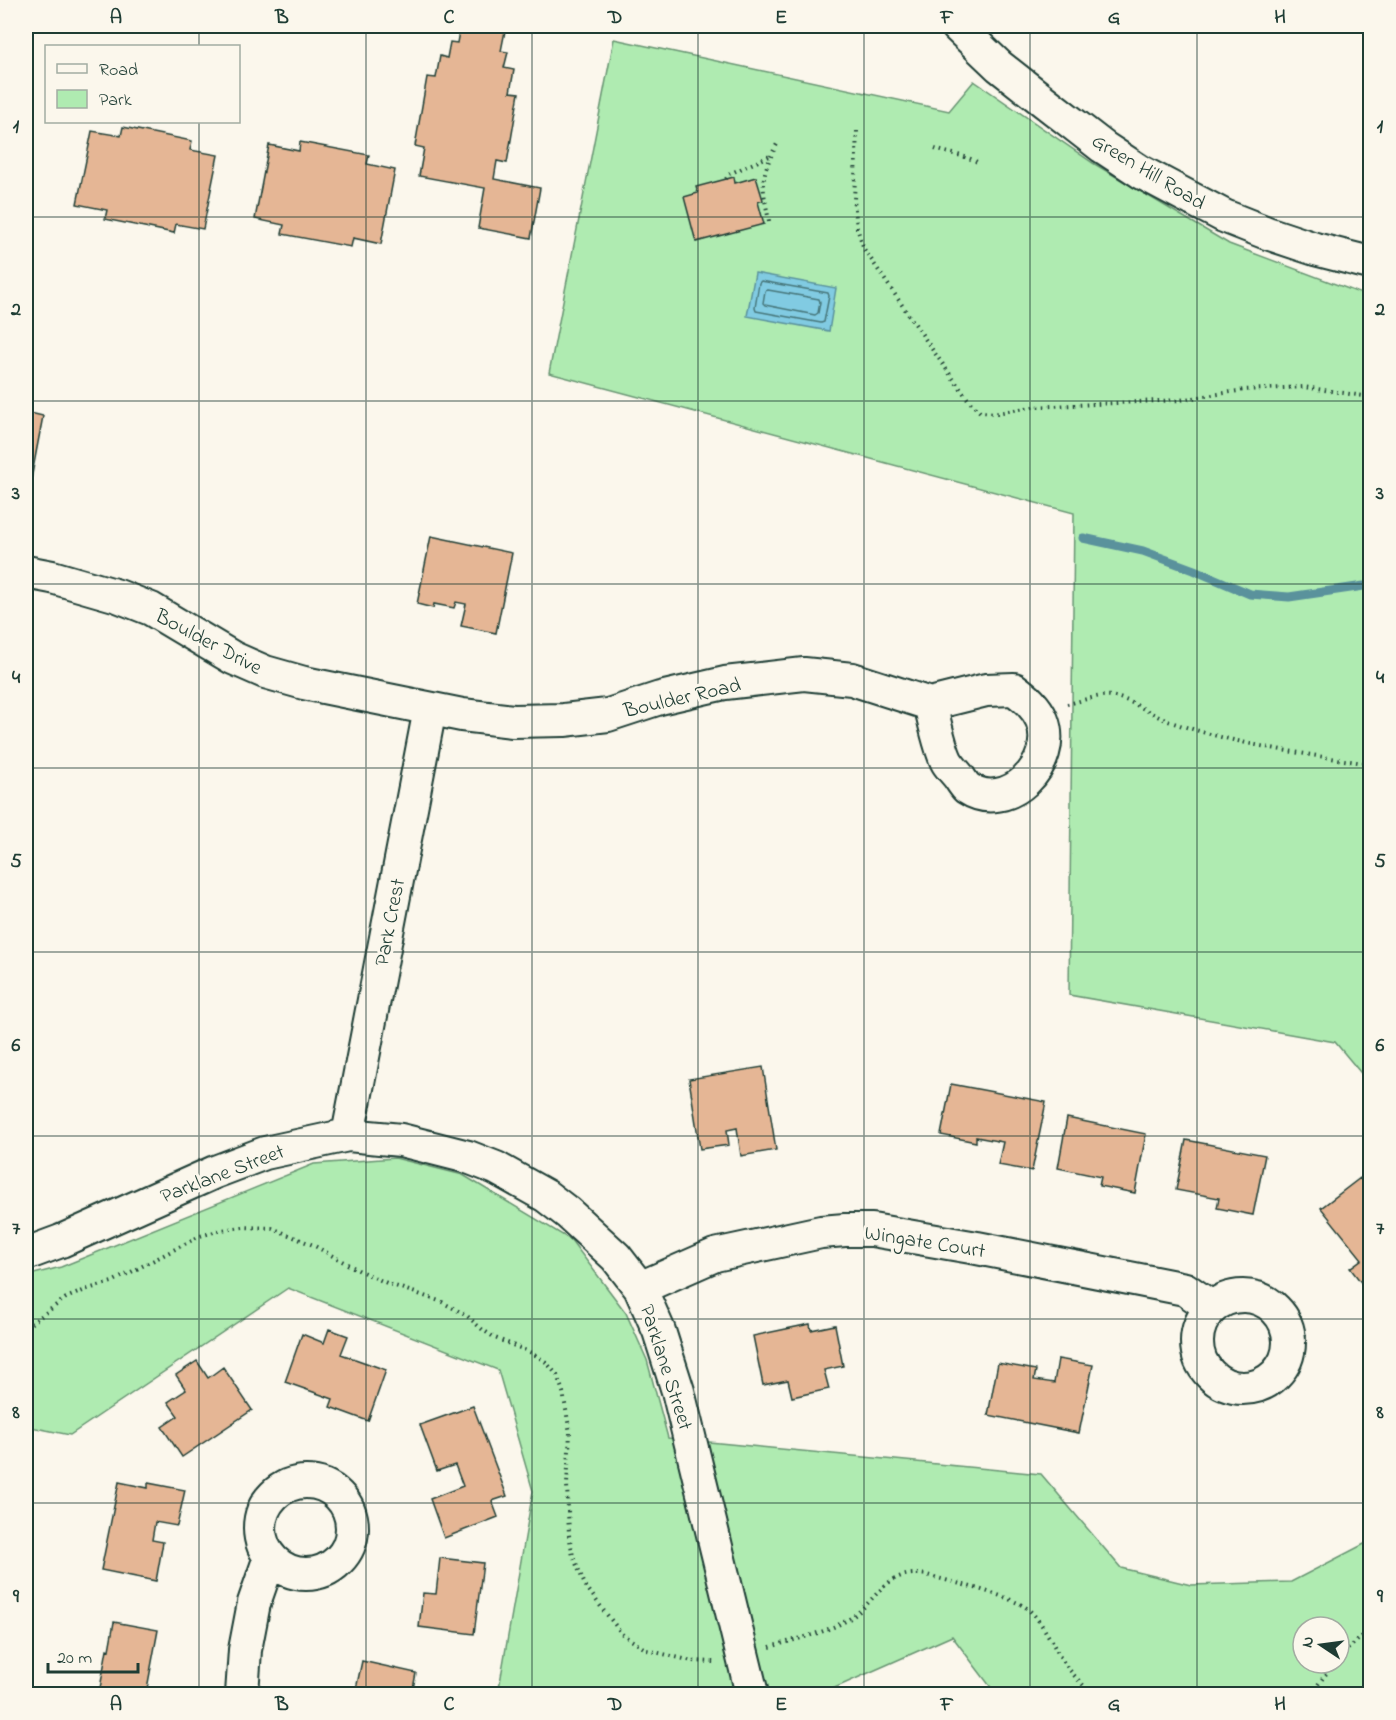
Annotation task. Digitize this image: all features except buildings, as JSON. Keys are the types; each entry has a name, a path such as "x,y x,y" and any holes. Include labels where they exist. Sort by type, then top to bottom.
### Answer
{"street":[{"name":"Green Hill Road","path":"957,26 1017,81 1103,147 1142,172 1224,216 1316,249 1371,263"},
{"name":"Boulder Drive","path":"26,572 52,577 151,609 234,658 265,672 304,683 430,709"},
{"name":"Boulder Road","path":"430,709 513,720 564,720 608,715 660,698 724,684 804,674 852,679 930,704"},
{"path":"1014,689 1031,703 1042,722 1045,743 1039,765 1026,782 1007,793 985,795 966,788 947,761 930,704 986,690 1014,689"},
{"name":"Park Crest","path":"348,1135 430,709"},
{"name":"Parklane Street","path":"26,1254 215,1172 265,1153 348,1135 401,1140 468,1157 496,1168 546,1196 616,1257 640,1288 659,1331 678,1391 752,1695"},
{"name":"Wingate Court","path":"640,1288 715,1255 821,1232 872,1230 1185,1289 1211,1307"},
{"path":"242,1695 245,1650 254,1603 270,1557"}],"path":[{"path":"857,131 854,200 857,228 864,249 934,352 970,402 980,412 997,413 1032,407 1180,400 1244,390 1304,387 1371,397"},
{"path":"769,221 763,186 764,173 777,144"},
{"path":"934,149 971,158 977,162"},
{"path":"726,179 729,174 772,155"},
{"path":"1037,711 1108,695 1126,699 1172,723 1299,753 1371,764"},
{"path":"26,1327 66,1298 88,1288 112,1282 200,1236 243,1227 272,1228 313,1245 389,1284 442,1302 466,1315 495,1338 532,1353 546,1362 556,1375 563,1392 570,1433 567,1504 573,1556 585,1585 623,1635 647,1650 692,1661 722,1662 835,1626 850,1618 899,1576 927,1575 1009,1599 1026,1608 1040,1622 1060,1656 1092,1695"},
{"path":"1351,1646 1371,1629"},
{"path":"1311,1695 1325,1675"}],"green space":[{"path":"614,39 949,111 974,81 1093,163 1229,244 1370,297 1370,1084 1335,1042 1069,995 1074,513 549,373"},
{"path":"395,1158 463,1175 571,1240 626,1313 647,1360 668,1438 1041,1474 1121,1568 1191,1585 1291,1582 1370,1541 1370,1694 996,1694 952,1636 821,1694 498,1694 533,1491 498,1370 288,1288 70,1435 26,1426 26,1276 61,1267 314,1164"}],"water":[{"path":"755,273 836,288 829,331 747,316"}],"waterway":[{"path":"1083,538 1143,551 1250,594 1289,597 1364,586"}]}
